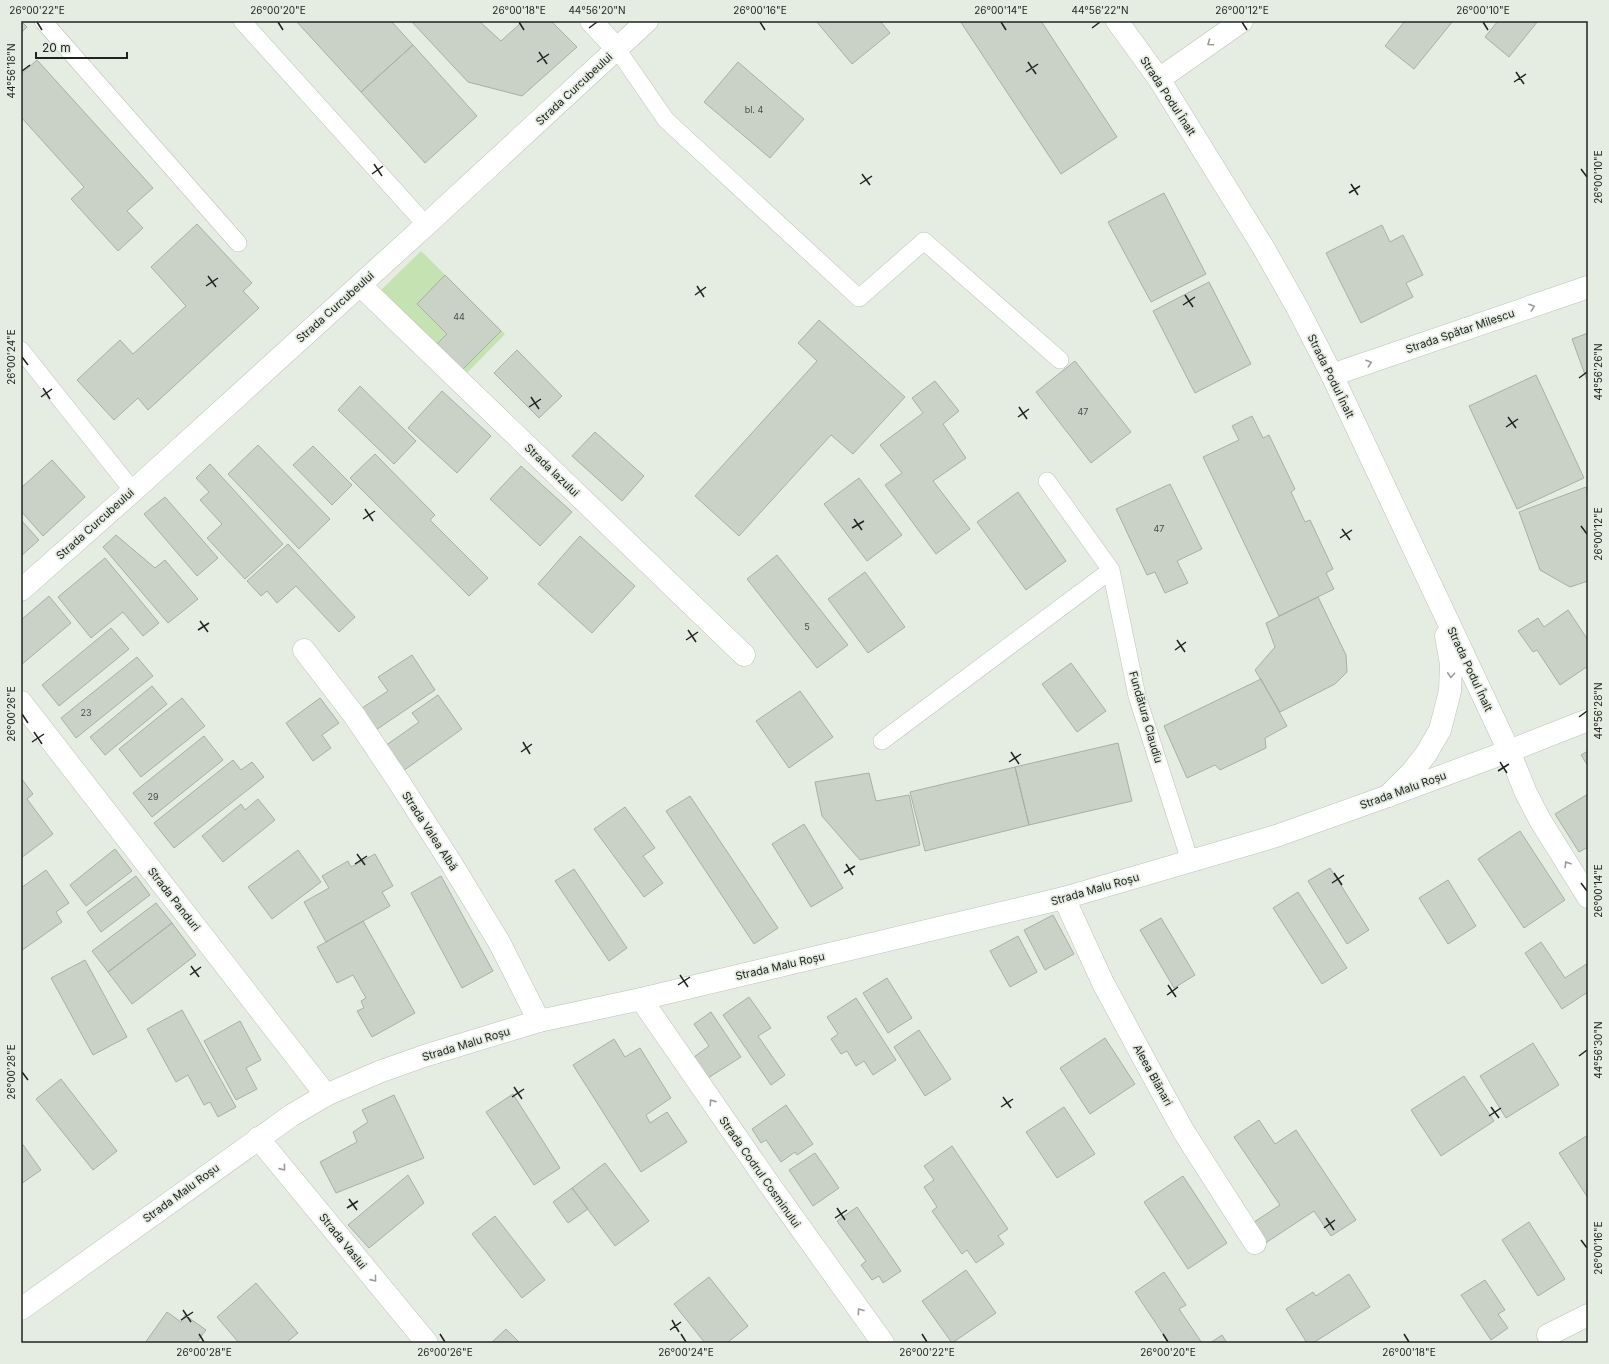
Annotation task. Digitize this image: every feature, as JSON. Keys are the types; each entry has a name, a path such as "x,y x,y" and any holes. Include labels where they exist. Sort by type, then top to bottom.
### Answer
{"street":[{"path":"591,21 617,49"},
{"name":"Strada Curcubeului","path":"21,590 133,491 426,225 646,21"},
{"name":"Strada Podul Înalt","path":"1117,21 1159,79 1263,247 1298,309 1332,376 1509,751 1526,793 1540,820 1588,897"},
{"path":"1159,79 1242,21"},
{"name":"Strada Iazului","path":"360,285 744,655"},
{"name":"Strada Spătar Milescu","path":"1332,376 1588,287"},
{"path":"1388,796 1412,772 1426,754 1440,730 1450,691 1451,664 1442,609"},
{"name":"Strada Valea Albă","path":"304,650 354,715 451,863 499,942 539,1022"},
{"name":"Strada Panduri","path":"21,702 326,1095"},
{"name":"Strada Malu Roșu","path":"21,1309 292,1115 326,1095 379,1072 424,1056 539,1022 1064,898 1276,836 1388,796 1588,720"},
{"name":"Aleea Blănari","path":"1064,898 1103,983 1184,1132 1255,1243"},
{"name":"Strada Codrul Cosminului","path":"641,999 768,1184 883,1343"},
{"name":"Strada Vaslui","path":"258,1138 427,1343"},
{"path":"1548,1335 1588,1315"}],"lane":[{"path":"43,21 238,243"},
{"path":"242,21 426,225"},
{"path":"617,49 666,120 859,298 924,241 1060,360"},
{"path":"21,350 133,491"},
{"name":"Fundătura Claudiu","path":"1047,481 1111,570 1138,696 1190,861"},
{"path":"882,741 1111,570"}],"green space":[{"path":"421,251 505,334 466,374 381,290"}],"building":[{"path":"21,21 27,27 21,33"},
{"path":"296,21 391,21 413,45 361,92"},
{"path":"479,21 501,41 523,21 551,21 577,47 522,96 468,82 412,22"},
{"path":"816,21 880,21 890,33 852,64"},
{"path":"960,21 1041,21 1117,137 1061,174"},
{"path":"1405,21 1453,21 1414,69 1385,46"},
{"path":"1498,21 1538,21 1509,57 1485,37"},
{"path":"413,45 477,116 425,163 361,92"},
{"path":"37,60 153,188 127,211 143,228 118,251 71,199 84,187 21,117 21,74"},
{"name":"bl. 4","path":"738,62 804,119 770,158 704,102"},
{"path":"1164,193 1206,274 1151,302 1108,222"},
{"path":"197,224 252,283 243,291 259,308 148,410 138,398 114,420 77,380 120,340 133,354 186,306 151,267"},
{"path":"1382,225 1390,242 1403,235 1423,275 1406,283 1413,297 1361,323 1326,253"},
{"path":"445,275 501,331 462,370 436,345 447,334 417,304"},
{"path":"1209,282 1251,364 1195,393 1153,311"},
{"path":"819,320 905,397 853,454 831,435 739,536 695,496 817,361 798,343"},
{"path":"1588,333 1588,383 1572,339"},
{"path":"517,350 562,396 539,418 494,373"},
{"path":"1075,361 1131,432 1091,463 1036,392"},
{"path":"1536,375 1584,478 1517,509 1469,406"},
{"path":"935,381 959,411 943,424 966,458 933,481 970,529 936,554 885,485 902,473 880,445 923,413 912,398"},
{"path":"360,386 416,441 394,464 338,410"},
{"path":"442,391 491,436 457,473 408,428"},
{"path":"1252,416 1263,438 1269,435 1295,489 1291,492 1305,522 1310,520 1333,569 1326,573 1334,589 1279,616 1203,457 1239,440 1232,426"},
{"path":"595,432 644,476 622,501 572,456"},
{"path":"258,445 330,519 299,549 228,474"},
{"path":"313,446 352,485 332,505 293,465"},
{"path":"375,454 435,515 430,520 488,578 469,596 350,478"},
{"path":"52,460 85,497 43,536 21,511 21,488"},
{"path":"210,464 283,544 245,579 207,538 222,524 200,500 209,492 196,478"},
{"path":"521,466 572,512 540,546 490,499"},
{"path":"859,478 902,535 867,561 824,504"},
{"path":"1170,484 1202,549 1177,561 1188,583 1165,593 1155,572 1147,575 1116,509"},
{"path":"1586,487 1588,492 1588,581 1570,587 1540,570 1519,512"},
{"path":"1018,492 1066,561 1026,590 977,522"},
{"path":"165,497 218,558 197,576 144,514"},
{"path":"21,520 39,540 21,556"},
{"path":"116,535 155,568 165,560 198,599 168,623 103,547"},
{"path":"580,536 635,586 592,633 538,584"},
{"path":"288,544 355,617 339,632 296,586 277,603 267,591 261,596 247,581"},
{"path":"777,555 848,645 817,668 747,579"},
{"path":"105,558 159,623 143,636 123,612 91,638 58,597"},
{"path":"865,572 905,627 868,653 828,599"},
{"path":"49,596 71,623 21,665 21,620"},
{"path":"1318,597 1346,655 1347,672 1335,684 1280,712 1255,670 1275,647 1266,623"},
{"path":"1568,610 1588,640 1588,666 1560,685 1537,650 1533,652 1518,631 1538,618 1544,627"},
{"path":"111,628 129,649 59,706 42,685"},
{"path":"412,655 435,690 373,732 359,710 388,691 378,677"},
{"path":"137,657 153,676 76,738 61,718"},
{"path":"1071,663 1106,711 1077,732 1042,684"},
{"path":"1261,679 1287,726 1265,738 1266,748 1220,770 1215,765 1187,778 1164,726"},
{"path":"152,686 167,704 105,755 90,737"},
{"path":"800,691 833,737 789,768 756,721"},
{"path":"438,695 462,729 403,771 385,746 419,722 412,713"},
{"path":"182,698 205,726 141,777 119,749"},
{"path":"320,698 339,723 322,735 331,748 313,761 286,723"},
{"path":"204,736 223,760 152,817 133,793"},
{"path":"1118,743 1132,801 1029,825 1015,767"},
{"path":"1588,751 1588,766 1581,755"},
{"path":"233,760 241,770 252,762 264,777 174,848 154,823"},
{"path":"1015,767 1029,825 925,851 910,792"},
{"path":"869,773 876,801 909,795 920,845 860,860 822,816 815,782"},
{"path":"21,778 33,794 27,799 53,834 21,858"},
{"path":"1588,794 1588,847 1579,852 1555,814"},
{"path":"690,796 778,928 754,944 666,811"},
{"path":"258,799 275,820 223,862 202,836 241,804 245,810"},
{"path":"625,807 655,848 643,856 663,883 644,897 594,829"},
{"path":"804,824 843,888 811,907 772,844"},
{"path":"1520,831 1565,900 1524,928 1478,859"},
{"path":"115,849 132,871 86,906 70,885"},
{"path":"298,850 321,882 272,919 248,887"},
{"path":"375,854 393,886 382,892 390,906 326,942 304,902 329,888 322,876 348,861 351,867"},
{"path":"1330,868 1369,930 1347,944 1308,881"},
{"path":"574,869 627,948 609,961 555,881"},
{"path":"46,870 69,903 56,912 62,922 21,951 21,888"},
{"path":"136,876 150,895 101,932 87,912"},
{"path":"441,876 493,971 462,988 411,893"},
{"path":"1448,880 1476,926 1448,944 1419,898"},
{"path":"1298,892 1347,968 1322,984 1273,908"},
{"path":"156,903 172,923 108,972 92,951"},
{"path":"1053,915 1074,954 1045,970 1024,930"},
{"path":"1161,918 1195,975 1174,988 1140,930"},
{"path":"363,921 415,1013 372,1037 357,1011 364,1008 361,1001 366,998 353,975 337,983 317,947"},
{"path":"172,923 196,955 132,1004 108,972"},
{"path":"1018,936 1037,972 1010,987 990,951"},
{"path":"1541,942 1565,978 1588,963 1588,992 1562,1009 1525,953"},
{"path":"85,960 127,1037 93,1055 51,978"},
{"path":"887,978 912,1018 888,1033 863,993"},
{"path":"749,997 771,1028 758,1036 785,1075 771,1085 723,1015"},
{"path":"856,998 896,1060 873,1075 864,1061 856,1066 847,1051 841,1054 831,1039 838,1034 827,1017"},
{"path":"182,1010 236,1107 218,1117 210,1102 204,1105 188,1075 176,1082 147,1029"},
{"path":"711,1012 741,1057 708,1078 694,1057 709,1046 694,1024"},
{"path":"240,1021 261,1060 246,1068 257,1089 236,1100 204,1041"},
{"path":"919,1030 951,1079 925,1096 894,1047"},
{"path":"1105,1038 1135,1084 1090,1114 1060,1068"},
{"path":"614,1039 625,1057 640,1048 671,1098 646,1115 650,1123 667,1112 687,1142 641,1172 573,1065"},
{"path":"1533,1043 1559,1085 1506,1118 1480,1076"},
{"path":"1464,1076 1494,1121 1441,1156 1411,1110"},
{"path":"61,1079 117,1151 93,1170 36,1099"},
{"path":"513,1094 560,1168 534,1185 486,1112"},
{"path":"394,1095 424,1158 336,1193 320,1162 357,1142 353,1132 368,1122 362,1110"},
{"path":"786,1105 813,1144 797,1155 795,1152 781,1162 766,1140 761,1143 752,1129"},
{"path":"1064,1107 1095,1154 1057,1178 1026,1132"},
{"path":"1259,1120 1275,1144 1296,1130 1356,1220 1331,1236 1314,1211 1264,1244 1251,1224 1280,1205 1234,1137"},
{"path":"1588,1135 1588,1198 1559,1153"},
{"path":"21,1142 41,1170 21,1184"},
{"path":"952,1146 1008,1229 998,1236 1004,1244 976,1263 967,1250 962,1254 932,1211 937,1207 924,1187 934,1180 924,1166"},
{"path":"815,1153 839,1188 813,1206 789,1170"},
{"path":"605,1163 649,1221 615,1246 572,1188"},
{"path":"408,1175 424,1203 369,1248 348,1225"},
{"path":"1183,1176 1227,1243 1188,1269 1144,1202"},
{"path":"572,1188 588,1209 568,1223 553,1202"},
{"path":"857,1207 901,1271 883,1283 879,1276 872,1280 861,1265 866,1261 837,1221"},
{"path":"495,1216 545,1280 522,1298 472,1234"},
{"path":"1529,1222 1565,1279 1538,1296 1502,1240"},
{"path":"966,1270 996,1313 952,1343 922,1301"},
{"path":"1164,1272 1186,1305 1179,1309 1202,1343 1169,1343 1135,1292"},
{"path":"1349,1274 1370,1307 1313,1343 1307,1343 1286,1309 1313,1292 1316,1296"},
{"path":"709,1277 748,1326 727,1343 705,1343 674,1304"},
{"path":"1485,1280 1505,1310 1498,1314 1508,1328 1491,1340 1461,1295"},
{"path":"256,1283 298,1333 286,1343 239,1343 217,1317"},
{"path":"167,1312 181,1322 185,1315 206,1330 196,1343 145,1343"},
{"path":"506,1329 520,1343 491,1343"},
{"path":"1222,1335 1227,1343 1210,1343"}]}
